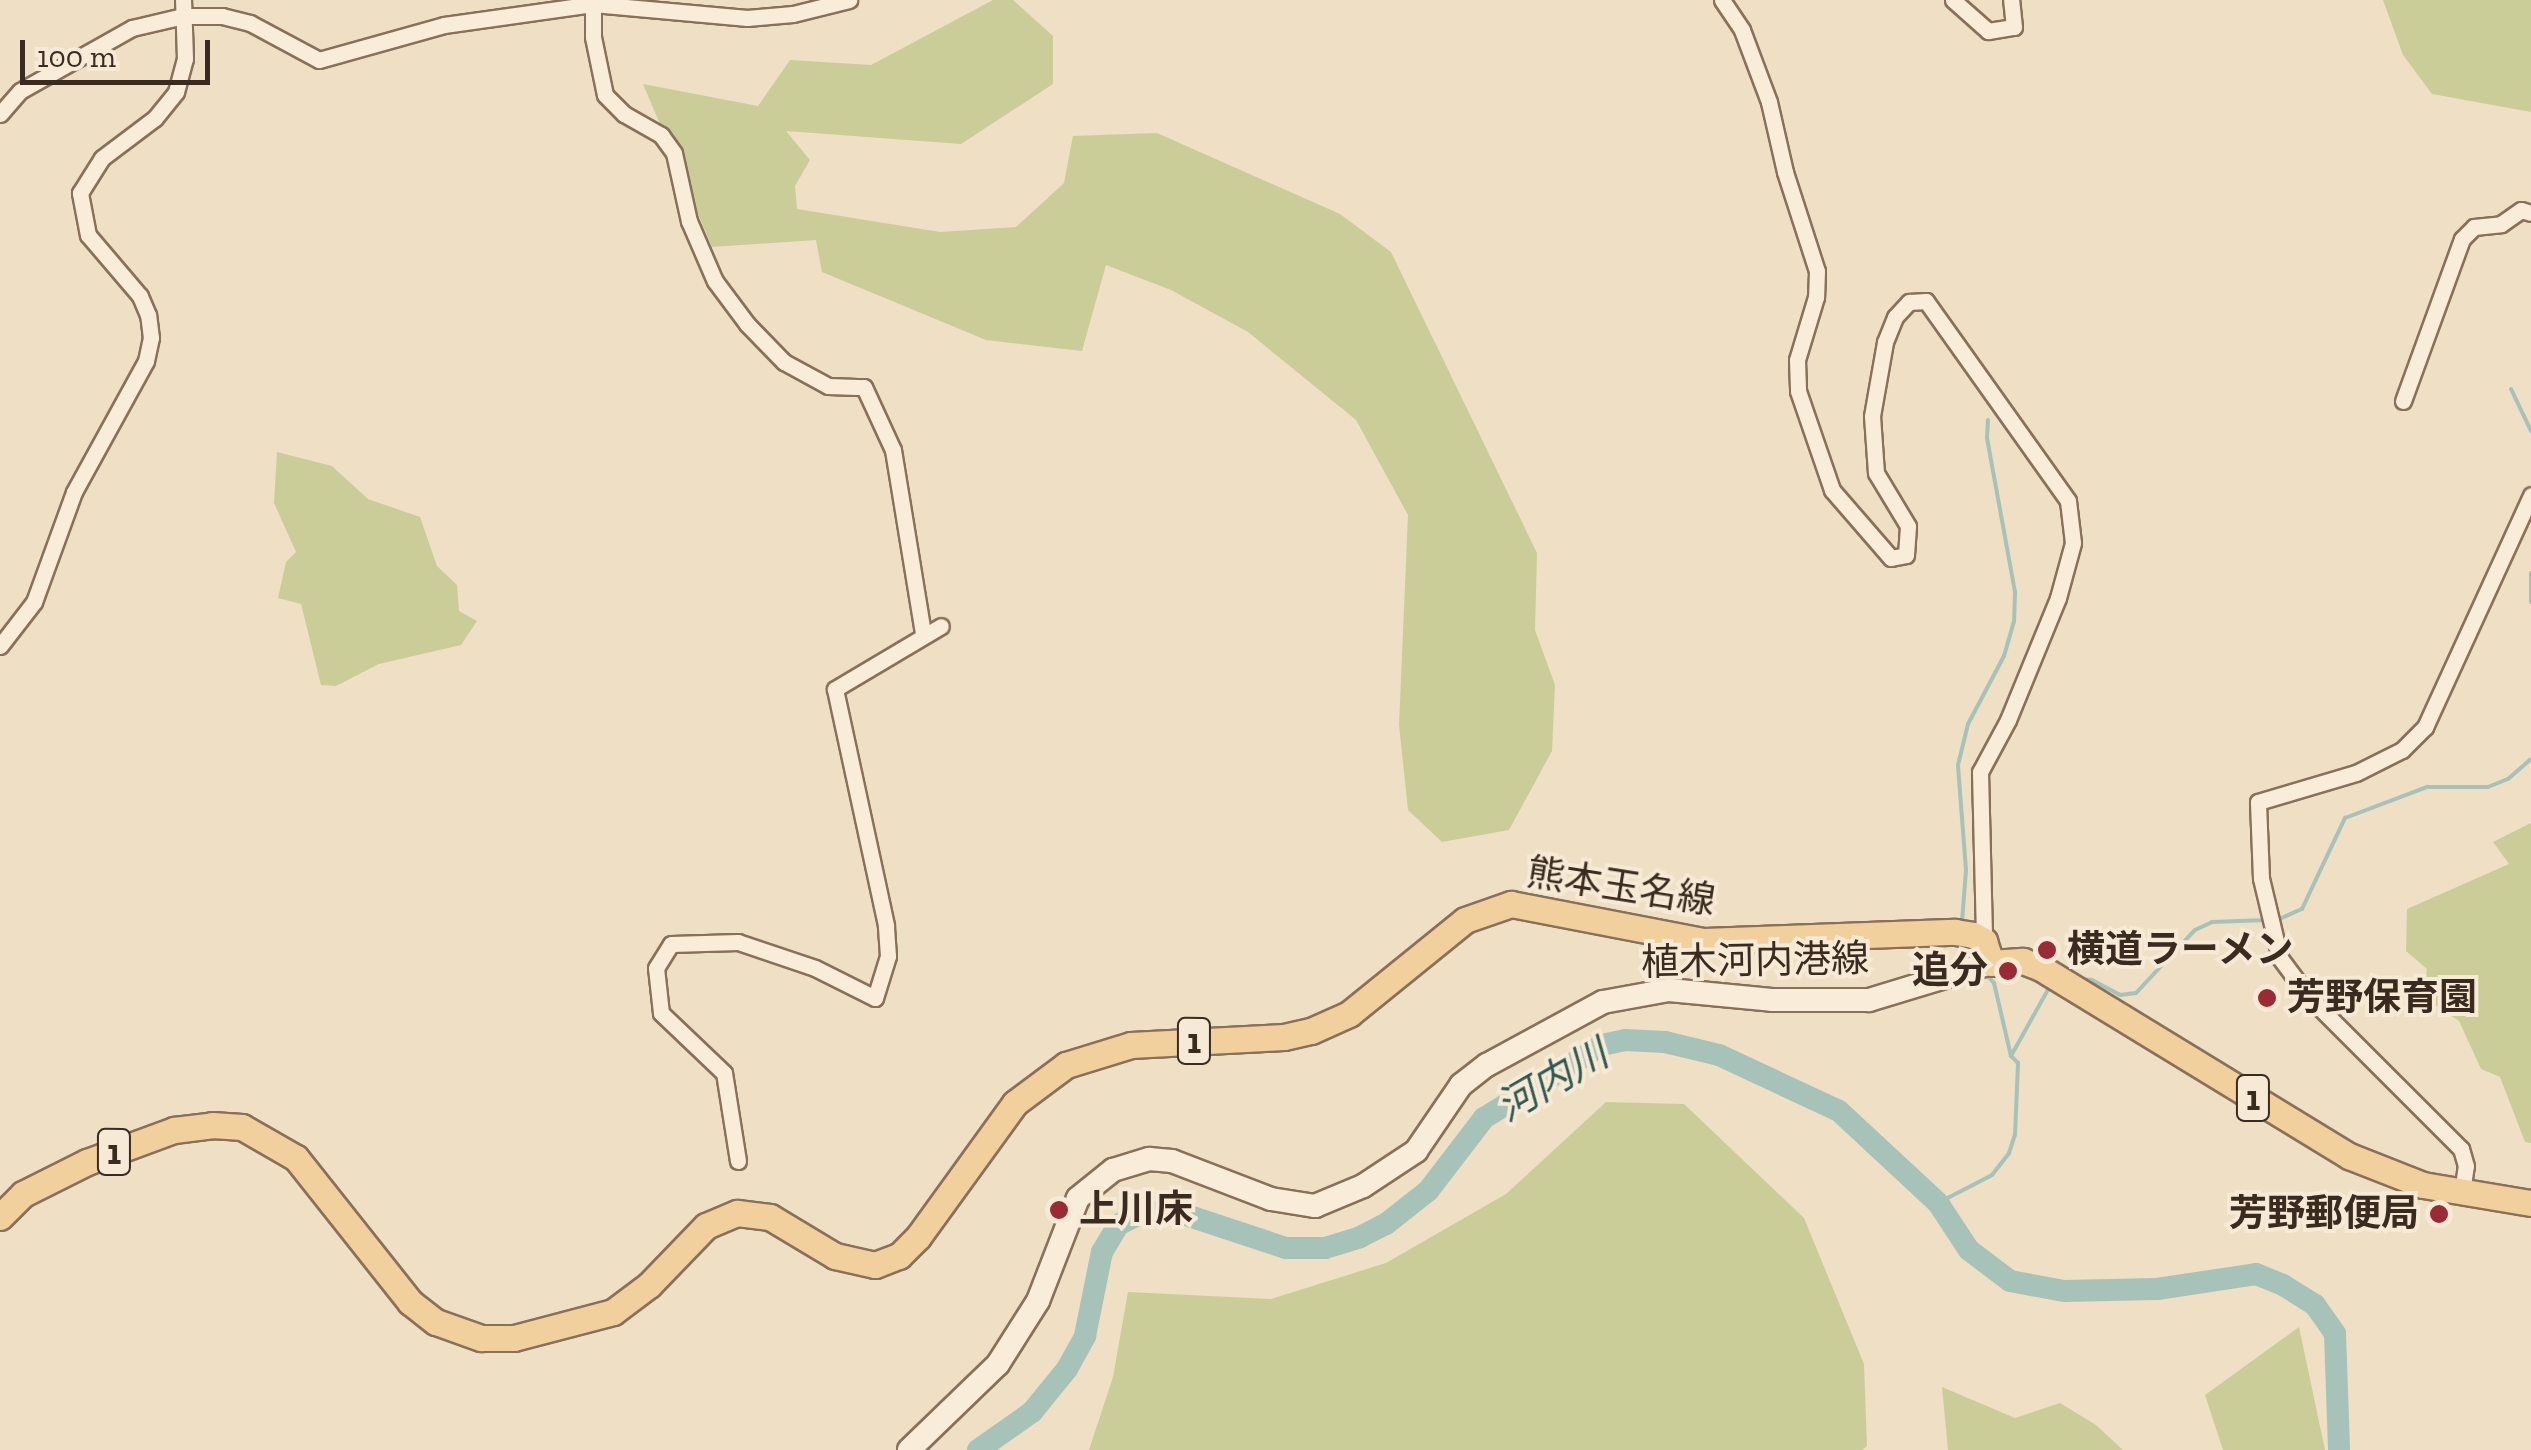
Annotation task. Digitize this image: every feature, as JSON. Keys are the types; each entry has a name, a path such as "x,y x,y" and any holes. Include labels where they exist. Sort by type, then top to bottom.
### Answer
{"main road":[{"name":"熊本玉名線","path":"0,1217 24,1194 87,1162 174,1130 212,1125 242,1127 296,1158 410,1302 455,1330 481,1338 514,1338 613,1312 649,1285 706,1226 737,1213 770,1217 852,1263 875,1265 900,1256 1015,1104 1066,1065 1130,1046 1284,1037 1311,1031 1349,1014 1465,920 1511,904 1704,942 1956,932 1987,952 2042,968 2348,1156 2423,1185 2531,1203"},
{"name":"植木河内港線","path":"909,1450 998,1364 1038,1302 1078,1198 1113,1170 1149,1159 1172,1161 1271,1200 1314,1206 1362,1186 1416,1151 1462,1086 1488,1065 1603,1002 1669,990 1772,1000 1869,1000 1987,952"}],"street":[{"path":"0,114 20,91 132,28 183,8 250,23 319,60 444,24 593,4 677,5 747,18 793,14 849,0"},
{"path":"1722,0 1742,30 1769,102 1785,172 1817,271 1816,297 1797,360 1798,391 1832,490 1891,558 1906,555 1908,526 1876,473 1872,416 1886,342 1895,317 1909,302 1926,301 2068,502 2073,543 2058,598 2008,720 1980,772 1987,952"},
{"path":"1953,0 1976,25 1988,31 2004,31 2014,27 2011,0"},
{"path":"593,4 593,37 605,94 624,114 661,135 674,153 689,221 715,281 747,324 784,362 828,386 864,388 893,450 923,634"},
{"path":"0,646 34,602 74,492 146,361 148,315 140,296 88,235 80,193 102,158 155,118 176,92 186,58 183,8"},
{"path":"2403,401 2462,239 2474,228 2501,224 2521,210 2531,213"},
{"path":"2462,1192 2466,1166 2460,1149 2309,997 2280,958 2270,925 2256,834 2258,802 2356,773 2402,750 2424,727 2531,495"},
{"path":"738,1161 724,1073 661,1013 656,968 671,944 738,942 815,968 875,998 888,956 886,925 835,689 941,626"}],"green space":[{"path":"993,0 1013,0 1053,36 1053,84 961,144 786,131 810,160 795,186 797,209 940,232 1016,227 1064,183 1073,136 1157,133 1340,214 1391,252 1537,553 1535,630 1555,685 1552,751 1509,830 1442,842 1408,810 1399,725 1408,515 1356,420 1248,332 1171,290 1106,265 1082,351 986,340 822,272 816,240 712,247 643,84 758,106 790,60 871,65"},
{"path":"2383,0 2531,0 2531,112 2432,94 2403,55"},
{"path":"277,452 332,466 368,499 420,517 437,566 457,585 459,611 477,621 461,645 379,664 336,686 321,685 301,604 278,598 286,562 296,552 274,503"},
{"path":"2531,823 2531,1143 2525,1142 2500,1077 2481,1069 2459,1021 2422,996 2427,969 2406,951 2407,909 2509,864 2493,842"},
{"path":"1606,1102 1684,1104 1804,1218 1864,1364 1867,1446 1862,1450 1089,1450 1113,1377 1128,1292 1271,1299 1386,1263 1506,1194"},
{"path":"2299,1327 2325,1450 2223,1450 2205,1395"},
{"path":"1942,1387 2015,1418 2060,1403 2096,1425 2123,1450 1948,1450"}],"waterway":[{"path":"2511,389 2531,431"},
{"path":"1962,922 1966,870 1958,765 1968,724 2004,656 2014,622 2015,592 1987,438 1988,420"},
{"path":"2531,573 2531,602"},
{"path":"2277,920 2302,909 2345,818 2427,787 2488,787 2508,779 2531,759"},
{"path":"2081,979 2092,980 2120,995 2136,993 2195,930 2212,922 2267,920"},
{"path":"1961,942 1968,960"},
{"path":"1938,1203 1992,1175 2009,1153 2015,1135 2018,1063 2011,1056 1994,983 1987,975"},
{"path":"2011,1056 2050,986"},
{"name":"河内川","path":"978,1450 1032,1412 1067,1369 1085,1336 1102,1252 1118,1225 1142,1213 1177,1212 1286,1248 1325,1248 1360,1237 1386,1224 1428,1191 1484,1118 1602,1045 1625,1040 1665,1042 1719,1055 1839,1111 1938,1203 1969,1250 2010,1281 2064,1291 2157,1289 2256,1274 2283,1285 2315,1305 2335,1334 2339,1450"}],"place":[{"name":"横道ラーメン","path":"2047,950"},
{"name":"追分","path":"2008,971"},
{"name":"芳野保育園","path":"2267,998"},
{"name":"上川床","path":"1059,1210"},
{"name":"芳野郵便局","path":"2439,1214"}]}
